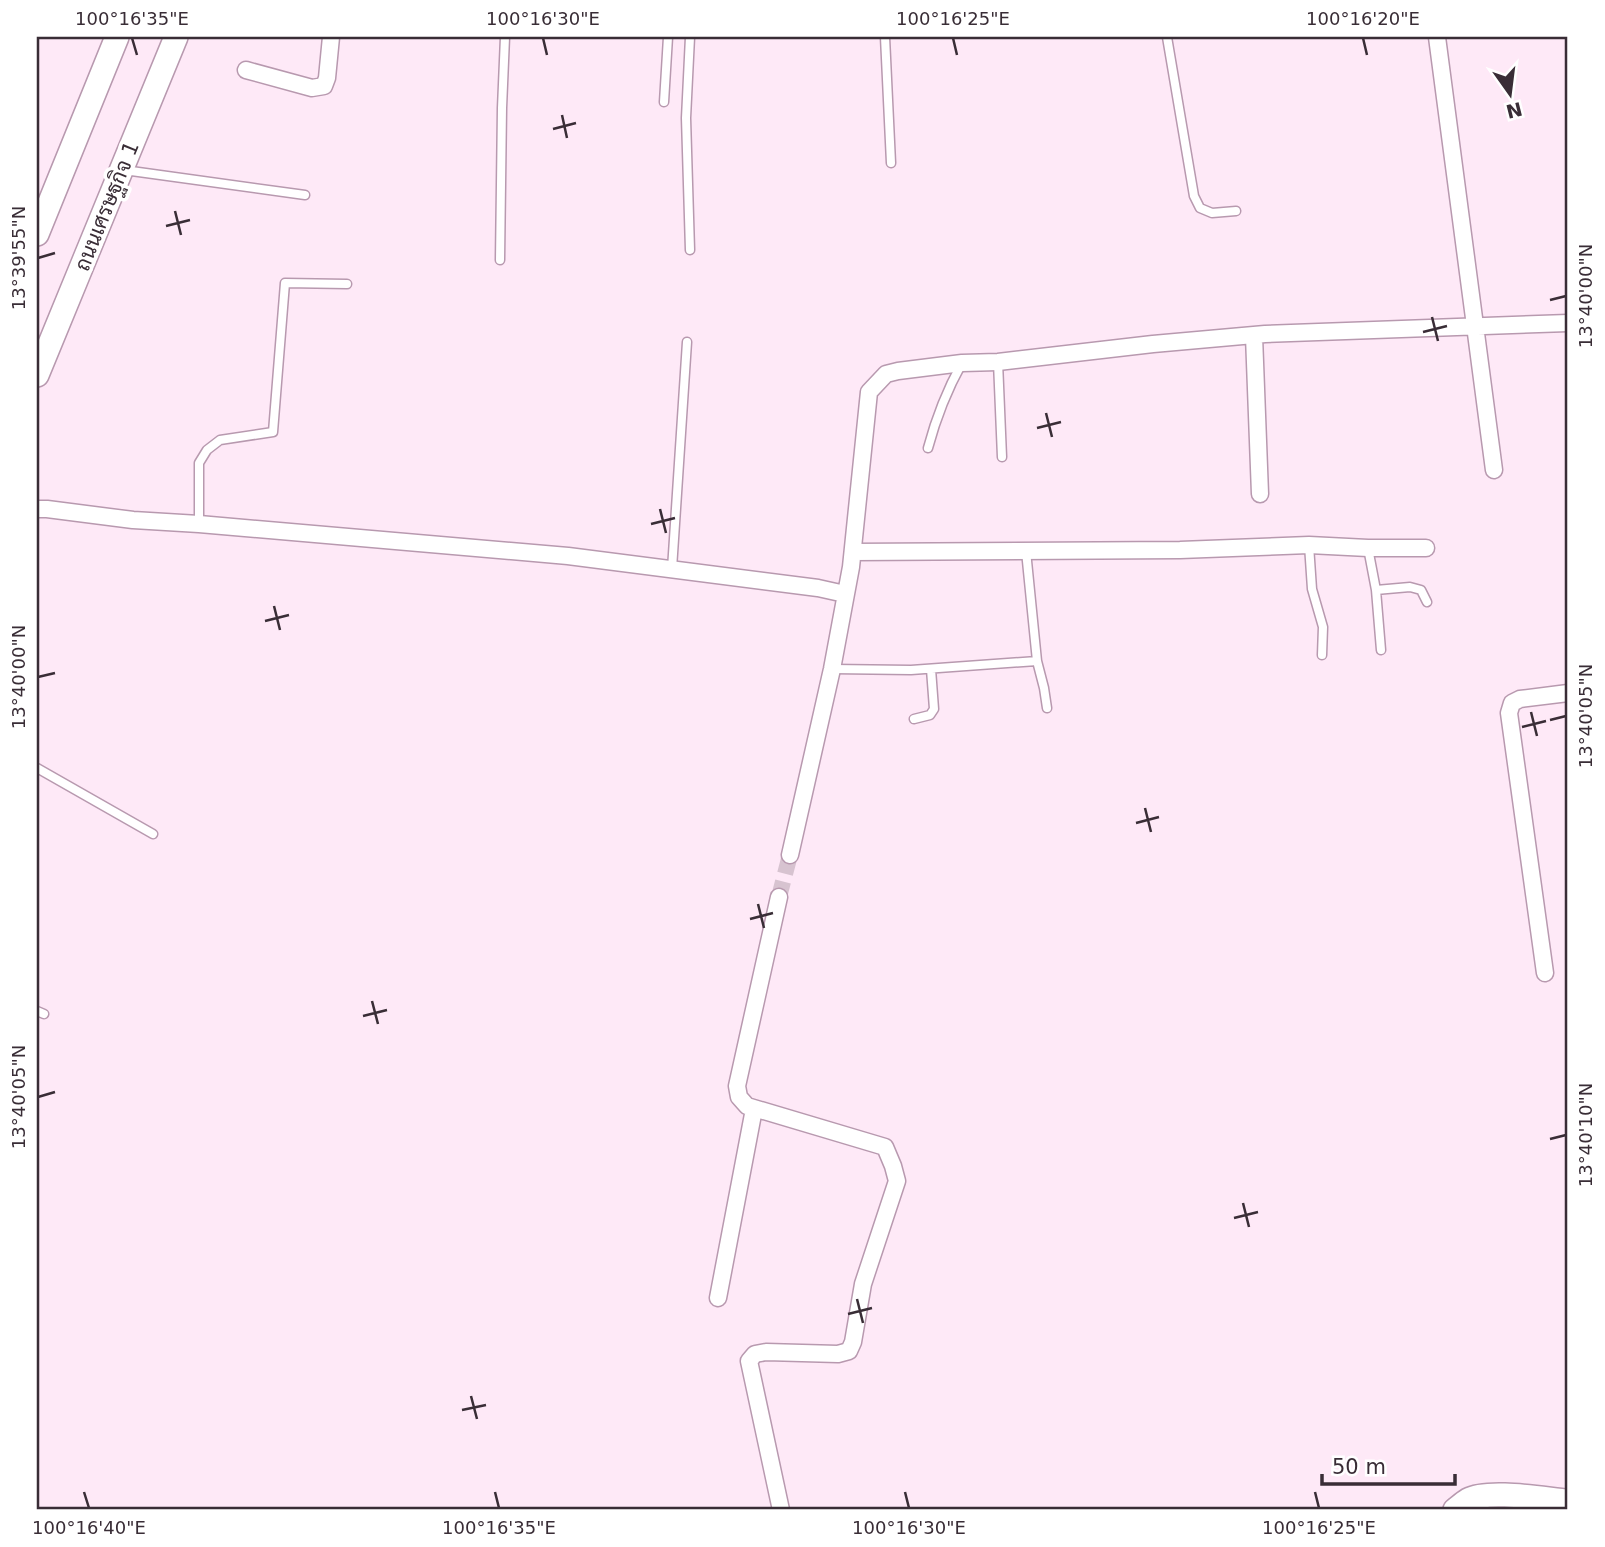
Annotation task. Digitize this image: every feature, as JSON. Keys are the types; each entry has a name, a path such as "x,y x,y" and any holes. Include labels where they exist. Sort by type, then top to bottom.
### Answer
{"main road":[{"path":"37,234 117,37"},
{"name":"ถนนเศรษฐกิจ 1","path":"37,374 176,37"},
{"path":"1455,1510 1469,1499 1483,1495 1568,1502"}],"street":[{"path":"246,70 312,88 324,86 331,37"},
{"path":"1437,37 1494,470"},
{"path":"790,855 832,669 853,552 869,392 886,374 962,363 998,362 1265,334 1568,323"},
{"path":"1254,336 1261,494"},
{"path":"37,509 133,520 568,556 818,588 845,594"},
{"path":"853,552 1180,550 1309,545 1426,548"},
{"path":"1545,973 1509,713 1512,703 1520,699 1568,693"},
{"path":"779,897 737,1086 739,1097 754,1109 885,1147 897,1181 863,1284 849,1351 838,1354 766,1352 755,1354 748,1361 781,1510"},
{"path":"718,1298 754,1109"}],"lane":[{"path":"500,260 505,37"},
{"path":"664,102 668,37"},
{"path":"690,37 686,118 690,250"},
{"path":"884,37 891,163"},
{"path":"1167,37 1194,196 1200,208 1212,213 1236,211"},
{"path":"122,170 305,195"},
{"path":"199,524 199,463 207,450 220,440 273,432 285,283 347,284"},
{"path":"672,569 687,342"},
{"path":"998,362 1002,457"},
{"path":"928,447 934,423 962,363"},
{"path":"1309,545 1312,589 1323,626 1322,655"},
{"path":"1368,548 1376,590 1381,650"},
{"path":"1026,551 1038,661 1047,708"},
{"path":"1376,590 1410,587 1421,590 1427,602"},
{"path":"832,669 911,670 1038,661"},
{"path":"914,719 930,715 933,709 931,669"},
{"path":"37,768 153,834"}],"tunnel":[{"path":"779,897 790,855"}]}
